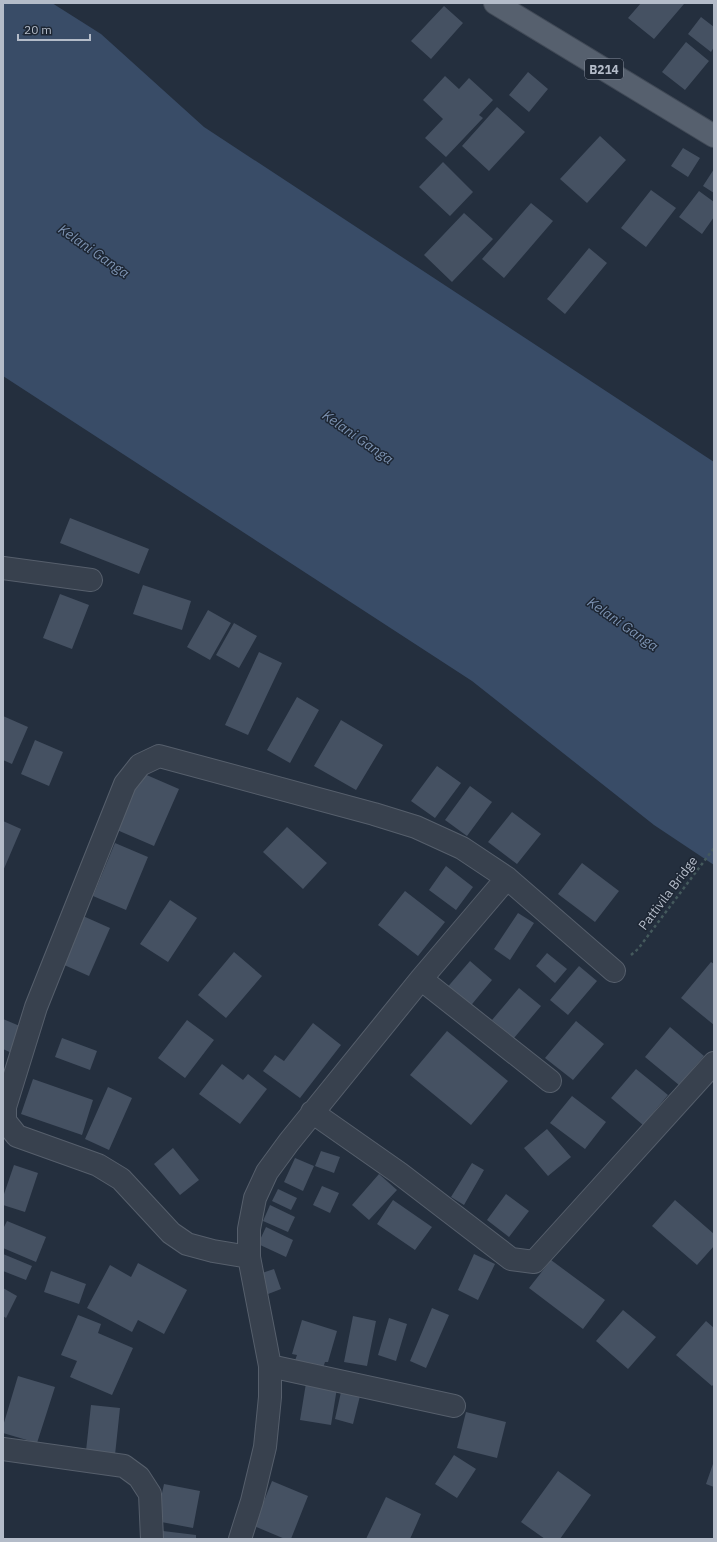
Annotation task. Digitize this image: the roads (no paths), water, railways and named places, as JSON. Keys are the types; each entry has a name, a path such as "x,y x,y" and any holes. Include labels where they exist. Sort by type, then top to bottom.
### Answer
{"main road":[{"name":"B214","path":"495,3 714,136"}],"street":[{"path":"3,568 91,580"},
{"path":"249,1256 214,1251 187,1244 171,1234 121,1179 98,1165 17,1136 5,1121 5,1107 36,1007 125,784 140,765 159,756 374,814 416,827 462,848 507,878 614,971"},
{"path":"240,1539 252,1501 265,1447 270,1397 270,1366 249,1256 249,1229 255,1198 266,1172 312,1112 421,978 507,878"},
{"path":"421,978 550,1081"},
{"path":"312,1112 399,1173 511,1259 534,1262 714,1063"},
{"path":"270,1366 454,1406"},
{"path":"3,1449 124,1466 140,1477 150,1494 152,1539"}],"water":[{"name":"Kelani Ganga","path":"3,3 52,3 101,34 204,127 714,462 714,865 654,825 472,681 3,376"}]}
